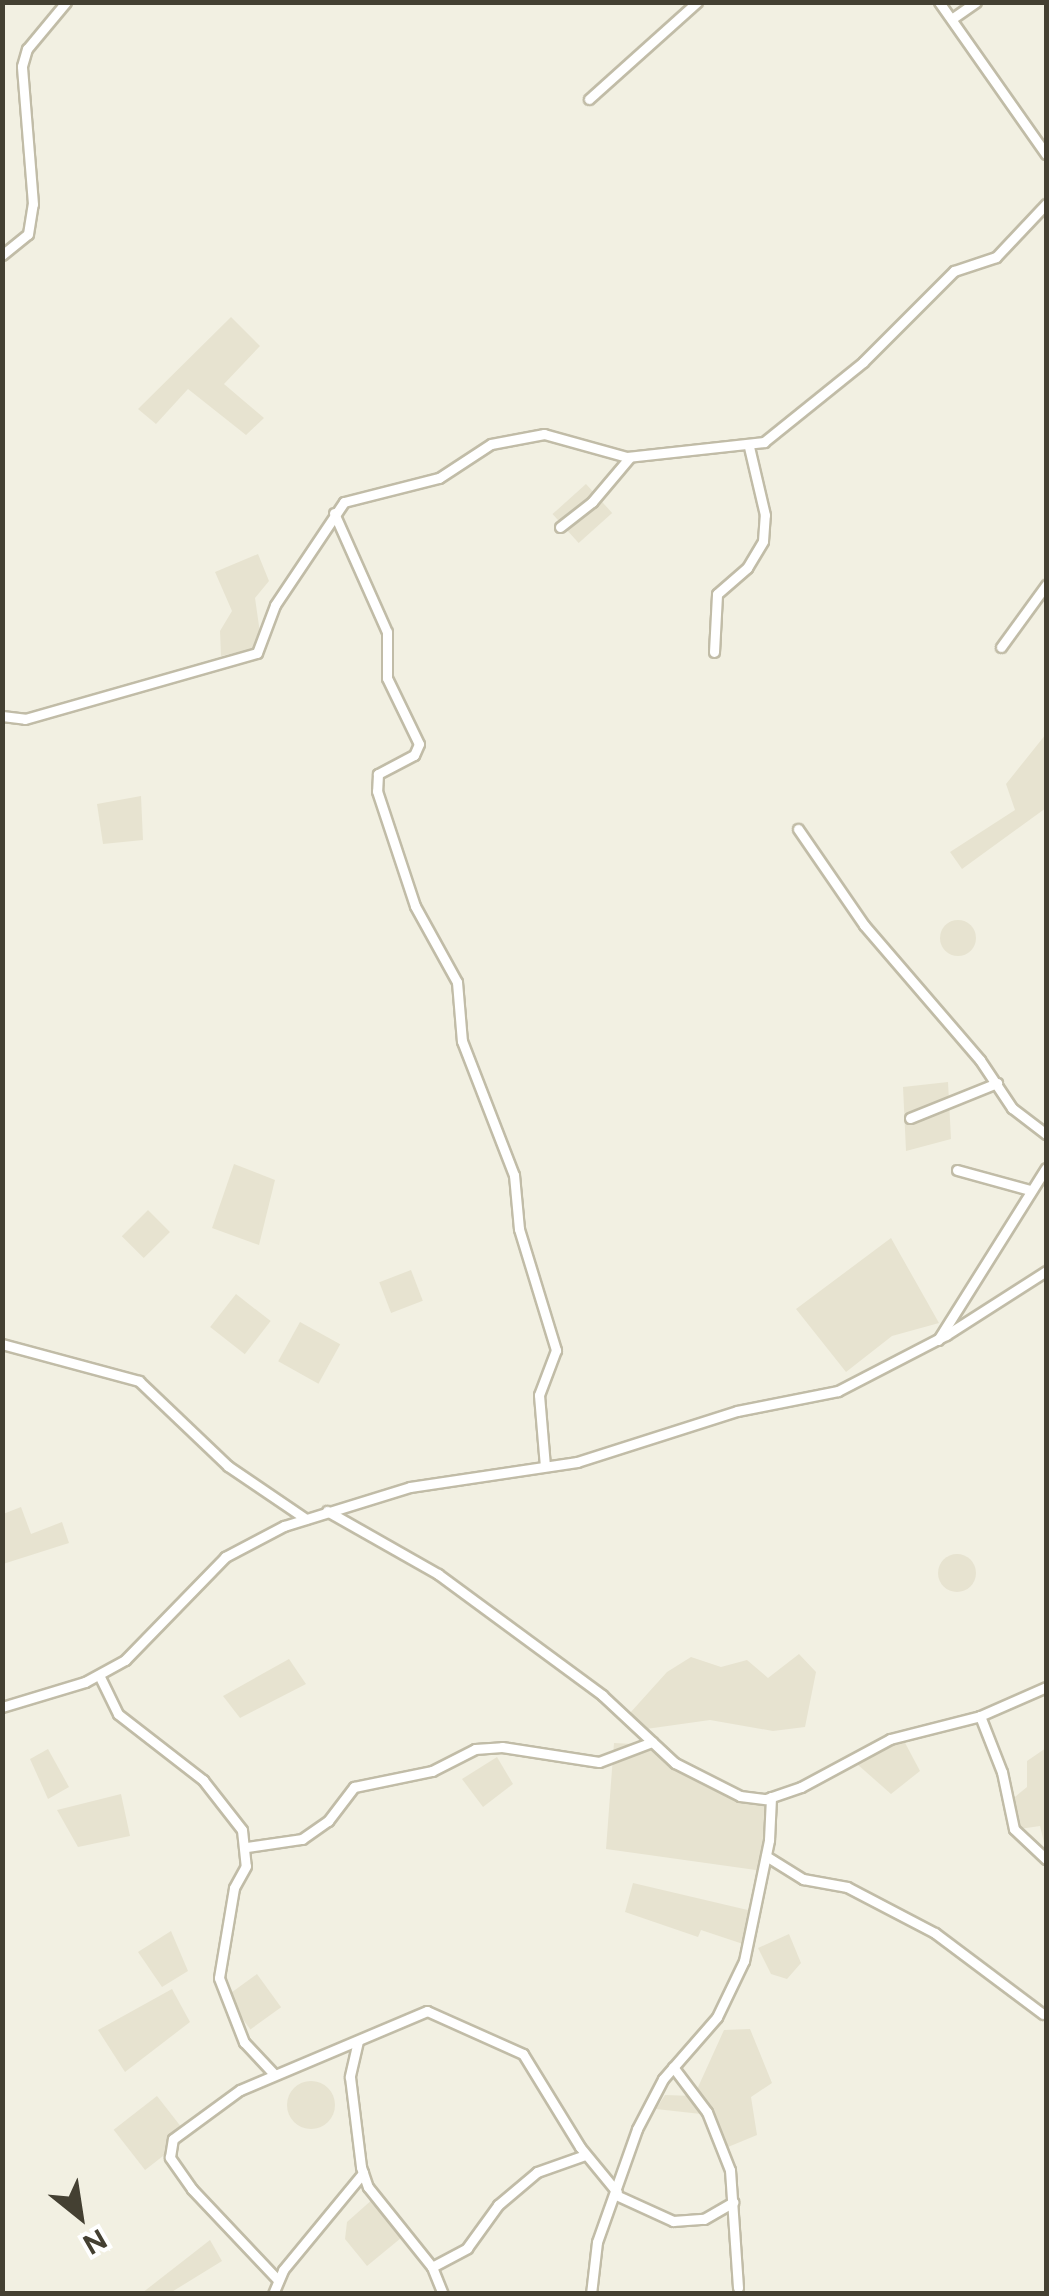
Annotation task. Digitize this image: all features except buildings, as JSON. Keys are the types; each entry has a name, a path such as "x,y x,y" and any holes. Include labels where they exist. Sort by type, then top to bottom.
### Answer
{"street":[{"path":"2,255 28,234 33,204 22,66 27,49 66,2"},
{"path":"589,99 697,2"},
{"path":"939,2 1024,131 1046,154"},
{"path":"953,18 976,2"},
{"path":"2,716 25,718 256,652 275,605 344,502 438,478 491,444 525,434 630,457 748,447 778,433 828,384 864,362 954,272 996,256 1046,204"},
{"path":"714,652 717,594 759,553 766,526 748,447"},
{"path":"560,528 592,502 630,457"},
{"path":"334,513 386,632 387,678 419,744 414,755 378,774 376,791 415,906 456,982 462,1041 514,1175 519,1229 556,1350 539,1395 545,1466"},
{"path":"1002,647 1046,585"},
{"path":"798,829 864,925 996,1083 1012,1108 1046,1134"},
{"path":"910,1118 996,1083"},
{"path":"956,1170 1030,1190"},
{"path":"938,1340 1046,1170"},
{"path":"2,1707 98,1675 156,1634 225,1557 306,1519 410,1487 629,1448 737,1411 838,1391 938,1340 1046,1271"},
{"path":"2,1344 138,1380 228,1466 306,1519"},
{"path":"327,1512 472,1598 675,1762 740,1796 771,1797 890,1739 980,1716 1046,1687"},
{"path":"98,1675 118,1714 203,1780 230,1810 246,1848 218,1978 244,2042 274,2074"},
{"path":"980,1716 1002,1772 1014,1830 1046,1859"},
{"path":"246,1848 302,1839 328,1821 354,1786 432,1772 475,1750 502,1747 600,1762 652,1742"},
{"path":"591,2294 597,2242 637,2129 672,2067 717,2017 732,1988 766,1856 771,1797"},
{"path":"766,1856 804,1879 847,1887 936,1933 1043,2014"},
{"path":"278,2279 217,2221 174,2164 172,2139 240,2090 427,2011 510,2044 616,2194 673,2221 704,2219 732,2202"},
{"path":"358,2041 350,2077 363,2173 432,2267 443,2294"},
{"path":"672,2067 707,2112 730,2170 738,2288"},
{"path":"432,2267 467,2248 498,2205 536,2172 585,2155"},
{"path":"272,2294 278,2279 363,2173"}],"shaded area":[{"path":"231,317 260,346 224,384 264,418 246,435 188,389 156,424 138,409"},
{"path":"586,484 612,513 579,543 553,514"},
{"path":"258,554 269,581 255,598 262,647 221,656 220,631 232,611 215,572"},
{"path":"1046,734 1046,808 962,869 950,852 1015,810 1006,784"},
{"path":"141,796 143,840 103,844 97,804"},
{"path":"958,920 971,925 976,938 971,951 958,956 945,951 940,938 945,925"},
{"path":"948,1082 951,1139 906,1151 903,1087"},
{"path":"234,1164 275,1180 259,1245 212,1228"},
{"path":"148,1210 170,1232 144,1258 122,1236"},
{"path":"891,1238 939,1323 892,1336 846,1372 796,1309"},
{"path":"411,1270 423,1301 391,1313 379,1282"},
{"path":"236,1294 271,1321 245,1354 210,1327"},
{"path":"300,1322 340,1344 318,1384 278,1361"},
{"path":"21,1507 31,1534 62,1522 69,1543 3,1564 3,1514"},
{"path":"957,1554 971,1559 976,1573 971,1587 957,1592 943,1587 938,1573 943,1559"},
{"path":"799,1654 816,1672 805,1727 773,1731 710,1720 646,1729 630,1713 667,1672 691,1657 721,1667 747,1660 768,1678"},
{"path":"289,1659 306,1684 240,1718 223,1696"},
{"path":"903,1739 920,1771 891,1794 857,1764"},
{"path":"614,1743 652,1745 767,1807 763,1871 606,1849"},
{"path":"1046,1748 1046,1851 1040,1826 1013,1830 1010,1801 1027,1787 1027,1761"},
{"path":"48,1749 69,1787 48,1799 30,1759"},
{"path":"497,1757 513,1784 483,1807 462,1779"},
{"path":"121,1794 130,1836 78,1847 57,1810"},
{"path":"633,1883 752,1911 743,1944 701,1930 698,1937 625,1912"},
{"path":"171,1931 188,1971 162,1987 138,1952"},
{"path":"789,1934 801,1963 787,1979 771,1974 758,1948"},
{"path":"257,1974 281,2007 250,2030 226,1996"},
{"path":"172,1989 190,2022 125,2072 98,2030"},
{"path":"750,2029 772,2083 751,2097 757,2135 716,2152 701,2114 656,2109 665,2095 694,2096 724,2030"},
{"path":"311,2081 328,2088 335,2105 328,2122 311,2129 294,2122 287,2105 294,2088"},
{"path":"157,2096 188,2136 145,2170 114,2130"},
{"path":"374,2198 401,2238 367,2266 345,2239 347,2222"},
{"path":"210,2240 222,2261 170,2293 142,2293"}]}
